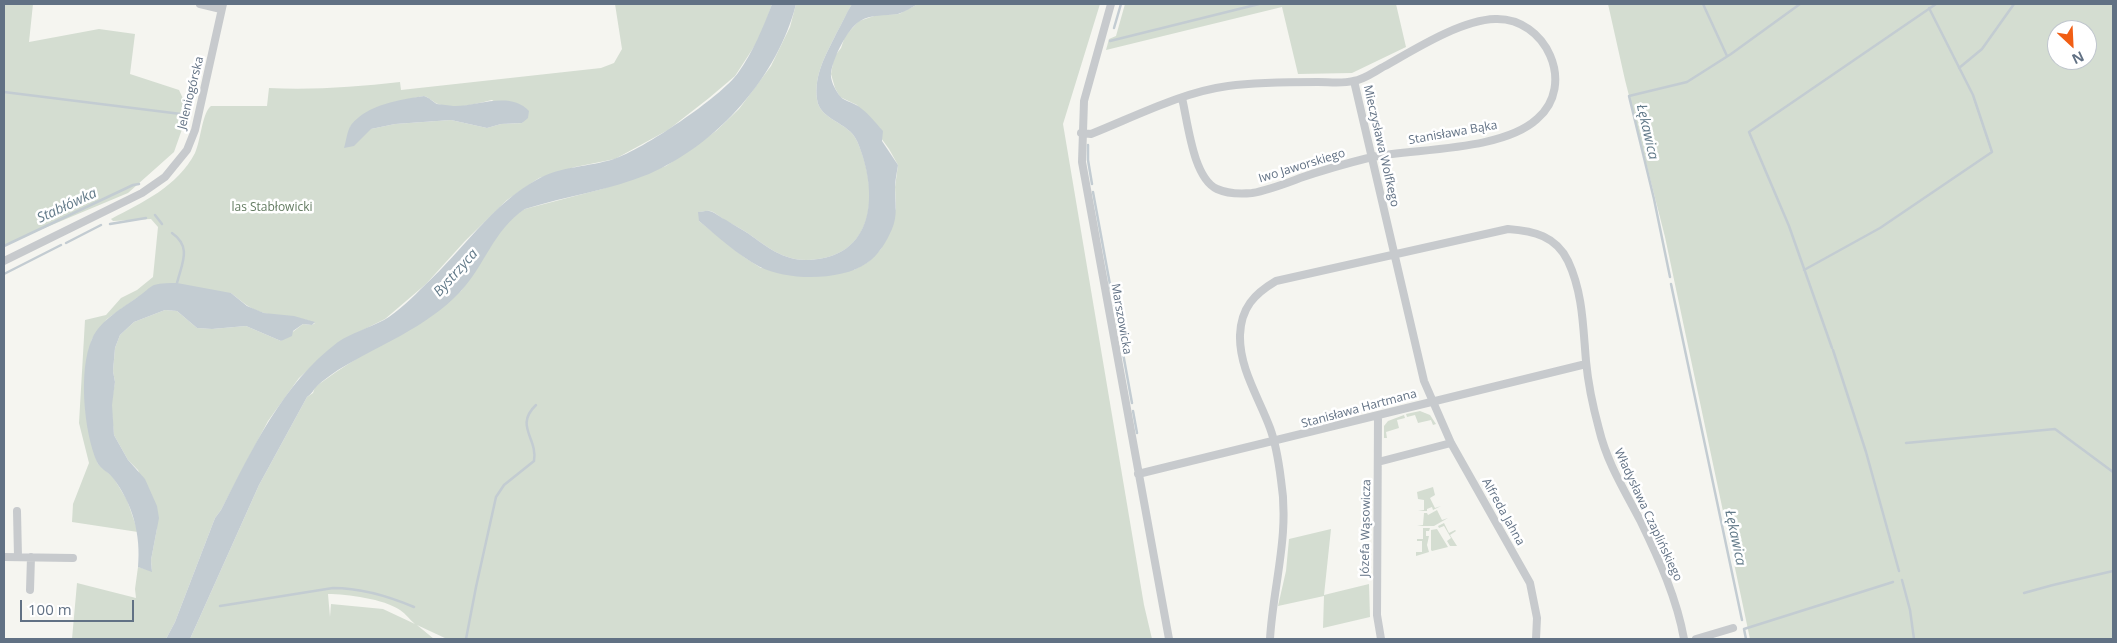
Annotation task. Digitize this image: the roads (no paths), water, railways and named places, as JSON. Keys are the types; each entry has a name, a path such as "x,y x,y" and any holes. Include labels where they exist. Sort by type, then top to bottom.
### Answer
{"street":[{"path":"200,4 222,6"},
{"name":"Marszowicka","path":"1111,4 1084,100 1081,133 1082,162 1169,639"},
{"name":"Jeleniogórska","path":"4,261 142,193 158,183 177,163 186,150 195,130 222,6"},
{"name":"Stanisława Bąka","path":"1354,82 1443,35 1493,19 1512,21 1532,31 1544,43 1554,66 1554,88 1549,104 1543,114 1527,127 1510,134 1476,143 1373,157"},
{"name":"Mieczysława Wolfkego","path":"1081,133 1091,134 1182,98 1227,86 1268,82 1354,82 1424,381 1431,402"},
{"name":"Iwo Jaworskiego","path":"1182,98 1199,171 1206,182 1218,189 1234,193 1251,193 1272,189 1302,177 1373,157"},
{"name":"Władysława Czaplińskiego","path":"1270,639 1273,604 1283,547 1282,482 1274,442 1241,356 1240,333 1245,310 1257,292 1276,281 1508,229 1531,231 1545,236 1558,246 1568,260 1578,287 1586,364 1598,429 1623,492 1653,548 1676,606 1684,639"},
{"name":"Stanisława Hartmana","path":"1138,474 1586,364"},
{"name":"Alfreda Jahna","path":"1431,402 1451,442 1530,583 1537,618 1536,639"},
{"name":"Józefa Wąsowicza","path":"1378,416 1376,607 1381,639"},
{"path":"1378,462 1451,442"},
{"path":"17,511 18,557"},
{"path":"4,557 73,558"},
{"path":"30,590 31,557"},
{"path":"1696,639 1733,628"}],"water":[{"name":"Bystrzyca","path":"772,4 796,4 787,31 775,57 760,82 742,105 699,145 674,161 634,180 525,209 505,227 469,282 447,305 402,335 338,370 317,386 307,397 259,485 190,639 166,639 175,622 215,518 221,510 244,464 270,419 300,378 318,359 338,342 384,320 400,309 439,271 492,214 521,189 538,179 556,172 604,162 627,154 680,122 699,108 738,73 757,40"},
{"path":"852,4 918,4 898,14 873,16 860,21 850,30 841,44 831,73 831,79 837,93 845,100 862,109 883,131 882,141 898,165 895,185 896,209 894,224 888,238 878,252 871,260 856,269 830,276 815,277 800,277 772,272 752,262 721,239 699,221 698,212 708,211 713,213 746,232 762,244 790,258 806,260 829,257 847,248 859,235 866,219 869,201 864,161 853,135 848,129 823,112 817,99 819,73"},
{"path":"424,96 437,104 453,106 503,100 512,101 529,111 528,118 522,123 501,124 487,128 451,120 395,124 371,129 354,146 344,148 351,125 366,112 384,104"},
{"path":"163,283 177,283 231,293 247,306 264,313 294,316 315,322 312,325 303,324 293,331 292,336 281,341 246,326 212,329 197,328 177,311 165,310 134,322 120,335 115,348 113,371 115,382 112,405 114,435 128,460 145,479 157,506 159,518 151,560 152,572 138,567 137,532 126,498 113,478 98,464 92,449 84,401 85,367 92,339 106,320 152,286"}],"waterway":[{"path":"1114,28 1121,4"},
{"path":"1110,41 1259,4"},
{"path":"1703,4 1727,56"},
{"name":"Łękawica","path":"1670,277 1654,199 1629,96 1687,82 1731,54 1800,4"},
{"path":"1832,348 1789,226 1749,132 1936,4"},
{"path":"1959,68 1982,49 2014,4"},
{"path":"1804,270 1880,228 1992,152 1973,95 1929,8"},
{"path":"4,92 181,114"},
{"path":"1088,145 1088,160 1092,184"},
{"name":"Stabłówka","path":"4,246 133,185 139,184"},
{"path":"1093,192 1111,290"},
{"name":"Stabłówka","path":"155,215 162,224"},
{"path":"110,224 146,218"},
{"path":"66,243 101,225"},
{"name":"Stabłówka","path":"172,233 178,238 184,250 183,262 177,283"},
{"path":"4,274 61,245"},
{"name":"Łękawica","path":"1671,284 1742,620"},
{"path":"1113,298 1132,403"},
{"path":"1833,350 1866,452 1899,571"},
{"path":"466,639 496,497 504,485 534,461 527,419 536,405"},
{"path":"1133,411 1137,433"},
{"path":"1906,443 2055,429 2113,472"},
{"path":"2024,593 2113,571"},
{"path":"1902,580 1910,610 1914,639"},
{"path":"1746,639 1744,629 1893,582"},
{"path":"220,606 333,588 375,593 414,607"}],"park label":[{"name":"las Stabłowicki","path":"272,208"}]}
